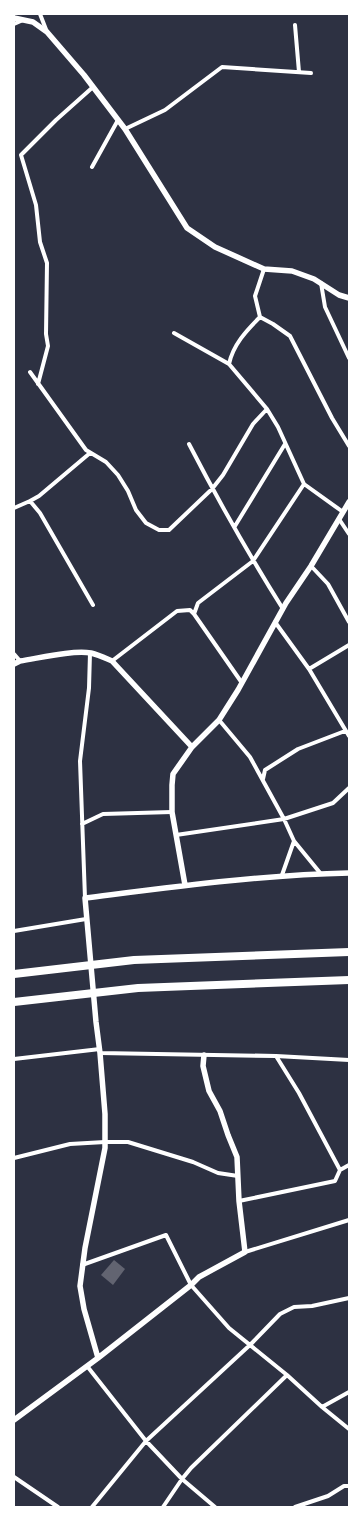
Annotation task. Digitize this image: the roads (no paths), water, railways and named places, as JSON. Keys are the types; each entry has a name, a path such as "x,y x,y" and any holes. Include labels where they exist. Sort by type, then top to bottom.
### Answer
{"highway":[{"path":"14,974 134,960 349,952"},
{"path":"14,1002 138,988 349,980"}],"street":[{"path":"40,14 47,32"},
{"path":"14,18 33,22 47,32 93,87 125,129 187,228 215,247 264,268 292,271 314,279 339,294 349,298"},
{"path":"14,24 23,20"},
{"path":"295,25 299,72"},
{"path":"125,129 165,110 222,67 311,73"},
{"path":"38,384 48,346 46,334 47,263 40,242 36,205 21,155 56,120 93,87"},
{"path":"92,168 118,120"},
{"path":"260,318 255,296 264,268"},
{"path":"320,283 325,307 349,358"},
{"path":"229,364 231,356 245,332 260,318"},
{"path":"260,318 273,324 290,336 332,418 349,446"},
{"path":"174,334 229,364 267,409 278,427 304,484 343,512"},
{"path":"30,372 86,450 106,462 118,475 128,491 136,510 146,523 159,530 169,530 212,489 224,475 253,424 267,409"},
{"path":"189,444 212,489 235,526 253,561 283,609"},
{"path":"235,526 285,444"},
{"path":"14,508 39,496 90,453"},
{"path":"194,614 198,603 253,561 304,484"},
{"path":"30,501 44,520 93,605"},
{"path":"185,885 172,812 173,774 192,747 219,720 242,683 275,622 311,566 349,502"},
{"path":"339,519 349,534"},
{"path":"311,566 328,584 349,622"},
{"path":"112,661 177,611 190,610 242,683"},
{"path":"275,622 309,669 349,736"},
{"path":"309,669 349,645"},
{"path":"90,653 89,688 80,761 86,919 100,1051 105,1114 105,1148 85,1248 80,1286 84,1309 98,1358"},
{"path":"14,664 20,661 67,654 90,653 102,656 112,661 192,747"},
{"path":"14,654 20,661"},
{"path":"219,720 250,757 284,819 294,841 321,874"},
{"path":"263,780 264,770 298,749 345,731"},
{"path":"176,835 284,819 333,803 349,788"},
{"path":"82,824 103,814 172,812"},
{"path":"282,875 294,841"},
{"path":"85,898 185,885 282,875 349,873"},
{"path":"14,931 86,919"},
{"path":"14,1059 100,1051 276,1056 349,1060"},
{"path":"204,1055 203,1066 209,1091 220,1112 237,1157 239,1201 245,1252"},
{"path":"276,1056 299,1093 340,1170"},
{"path":"14,1158 70,1144 128,1142 193,1162 218,1173 238,1176"},
{"path":"239,1201 335,1181 340,1170 349,1165"},
{"path":"14,1420 98,1358 199,1277 245,1252 349,1220"},
{"path":"82,1265 166,1235 191,1284 229,1328 251,1344 349,1429"},
{"path":"92,1507 146,1441 251,1344 280,1314 294,1307 312,1306 349,1298"},
{"path":"87,1366 146,1441 182,1479 215,1507"},
{"path":"163,1507 191,1468 287,1375"},
{"path":"322,1407 349,1392"},
{"path":"14,1477 58,1507"},
{"path":"295,1507 328,1496 344,1486 349,1486"}]}
